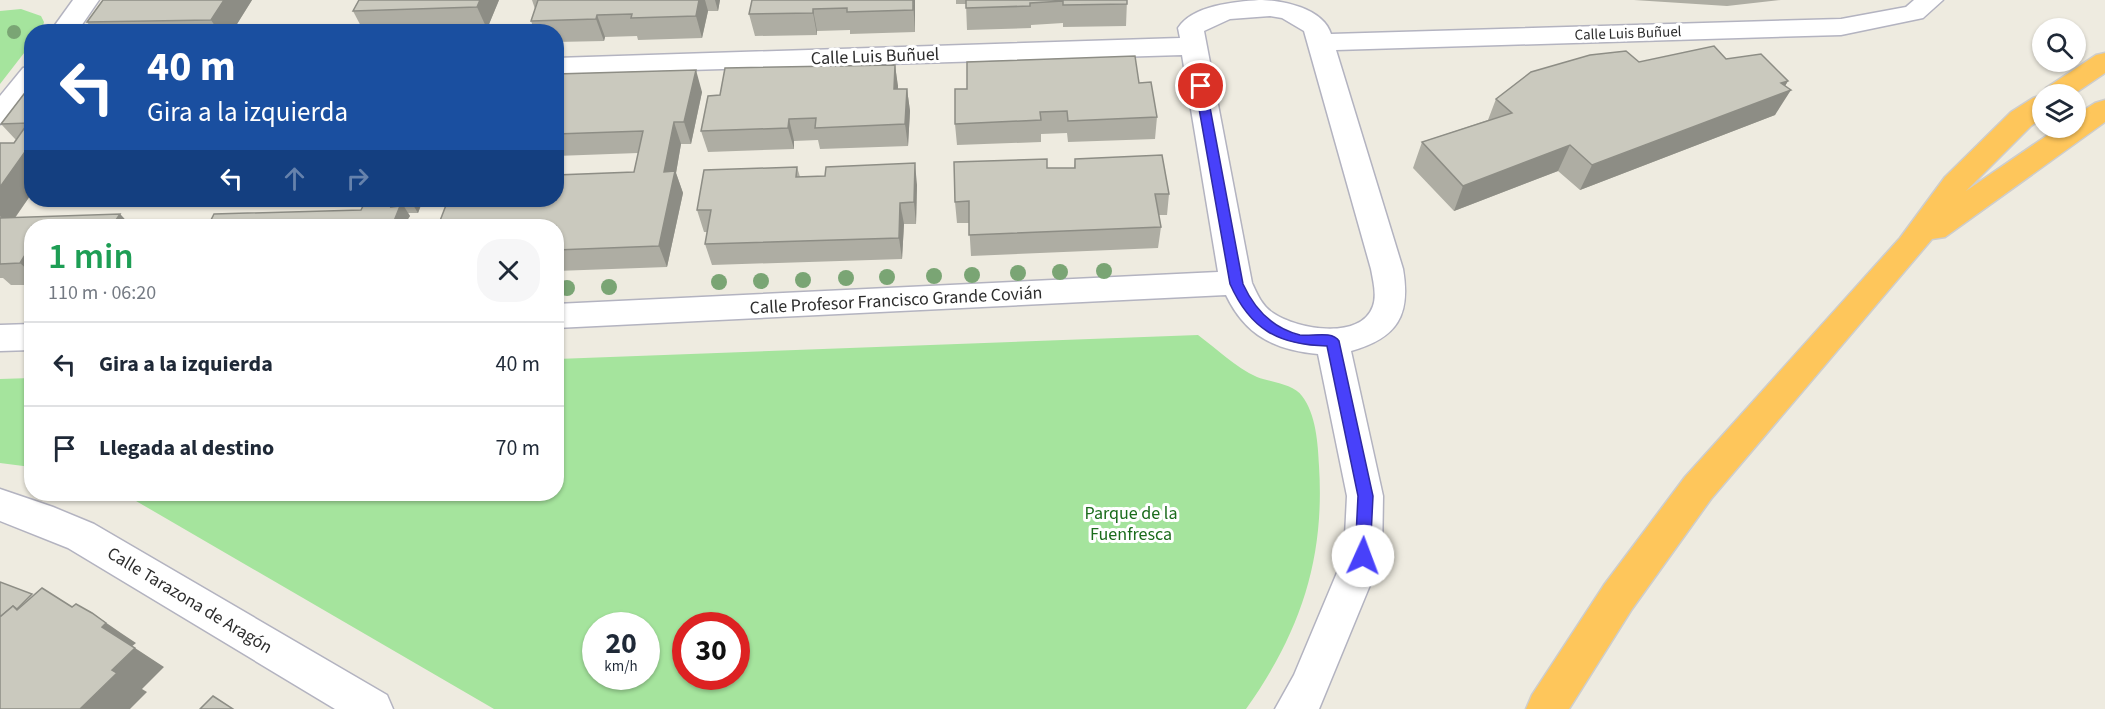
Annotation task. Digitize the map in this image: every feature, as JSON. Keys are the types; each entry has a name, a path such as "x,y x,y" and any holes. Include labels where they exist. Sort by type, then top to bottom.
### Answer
{"highway":[{"path":"2071,84 2105,61"},
{"path":"1911,246 2012,172 2105,109"},
{"path":"1546,709 1618,597 1698,488 1911,246 1955,184 2021,119 2032,112"}],"street":[{"path":"1305,0 1318,34 1387,269 1390,294 1387,314 1374,328 1359,336 1332,341 1301,341 1282,334 1259,320 1244,300 1236,284 1191,25 1218,13 1251,8 1290,12 1318,34"},
{"name":"Calle Luis Buñuel","path":"1318,34 1841,27 1914,13 1930,0"},
{"name":"Calle Luis Buñuel","path":"564,65 1191,25"},
{"path":"0,115 24,86"},
{"name":"Calle Profesor Francisco Grande Covián","path":"564,316 1236,284"},
{"path":"0,338 24,337"},
{"path":"1295,709 1309,688 1363,556 1365,496 1332,341"},
{"name":"Calle Tarazona de Aragón","path":"0,505 40,518 81,536 373,709"}],"green space":[{"path":"21,9 41,16 44,22 43,24 24,24 24,53 0,84 0,11"},
{"name":"Parque de la Fuenfresca","path":"1198,335 1249,373 1288,386 1298,392 1310,411 1318,448 1320,500 1318,533 1305,594 1281,652 1246,709 494,709 136,501 564,501 564,359"},
{"path":"24,378 24,466 0,463 0,379"}],"building":[{"path":"103,0 224,0 211,20 87,22"},
{"path":"359,0 480,0 477,7 353,11"},
{"path":"538,0 699,0 696,16 631,18 632,14 597,15 596,19 531,21"},
{"path":"752,0 913,0 913,10 847,12 847,8 813,9 813,13 749,14"},
{"path":"966,0 1127,0 1127,4 1063,5 1063,1 1030,3 1030,6 966,8"},
{"path":"1714,46 1726,59 1761,54 1788,81 1781,83 1791,90 1592,165 1570,145 1463,186 1422,142 1512,113 1496,99 1531,72 1590,55 1626,51 1639,62"},
{"path":"1135,56 1139,83 1151,82 1157,117 1068,121 1067,111 1040,112 1041,120 955,124 955,89 967,89 967,62"},
{"path":"895,65 894,89 907,89 905,124 815,128 816,118 789,119 788,128 701,131 708,96 720,95 725,68"},
{"path":"696,70 684,122 674,122 664,172 675,171 659,246 564,250 564,219 441,219 445,207 564,207 564,175 634,172 643,131 564,134 564,74"},
{"path":"24,94 24,123 1,124"},
{"path":"24,129 24,153 0,187 0,143 14,143"},
{"path":"1162,155 1169,194 1155,194 1161,227 969,235 969,201 955,202 954,162 1047,159 1047,168 1075,168 1075,159"},
{"path":"915,163 914,202 900,203 899,238 705,244 711,210 697,210 704,170 797,167 796,177 825,176 826,167"},
{"path":"362,207 400,207 395,219 212,219 214,214 361,210"},
{"path":"120,214 117,219 24,219 24,257 20,263 0,264 0,218"},
{"path":"0,582 32,594 17,609 13,606 0,617"},
{"path":"42,588 72,607 76,604 92,613 106,623 102,627 135,648 112,670 117,673 80,709 0,709 0,617 13,606 17,610"},
{"path":"213,696 233,709 200,709"}],"route":[{"path":"1201,86 1236,284 1244,300 1259,320 1282,334 1301,341 1332,341 1351,421 1365,496 1363,556"}]}
